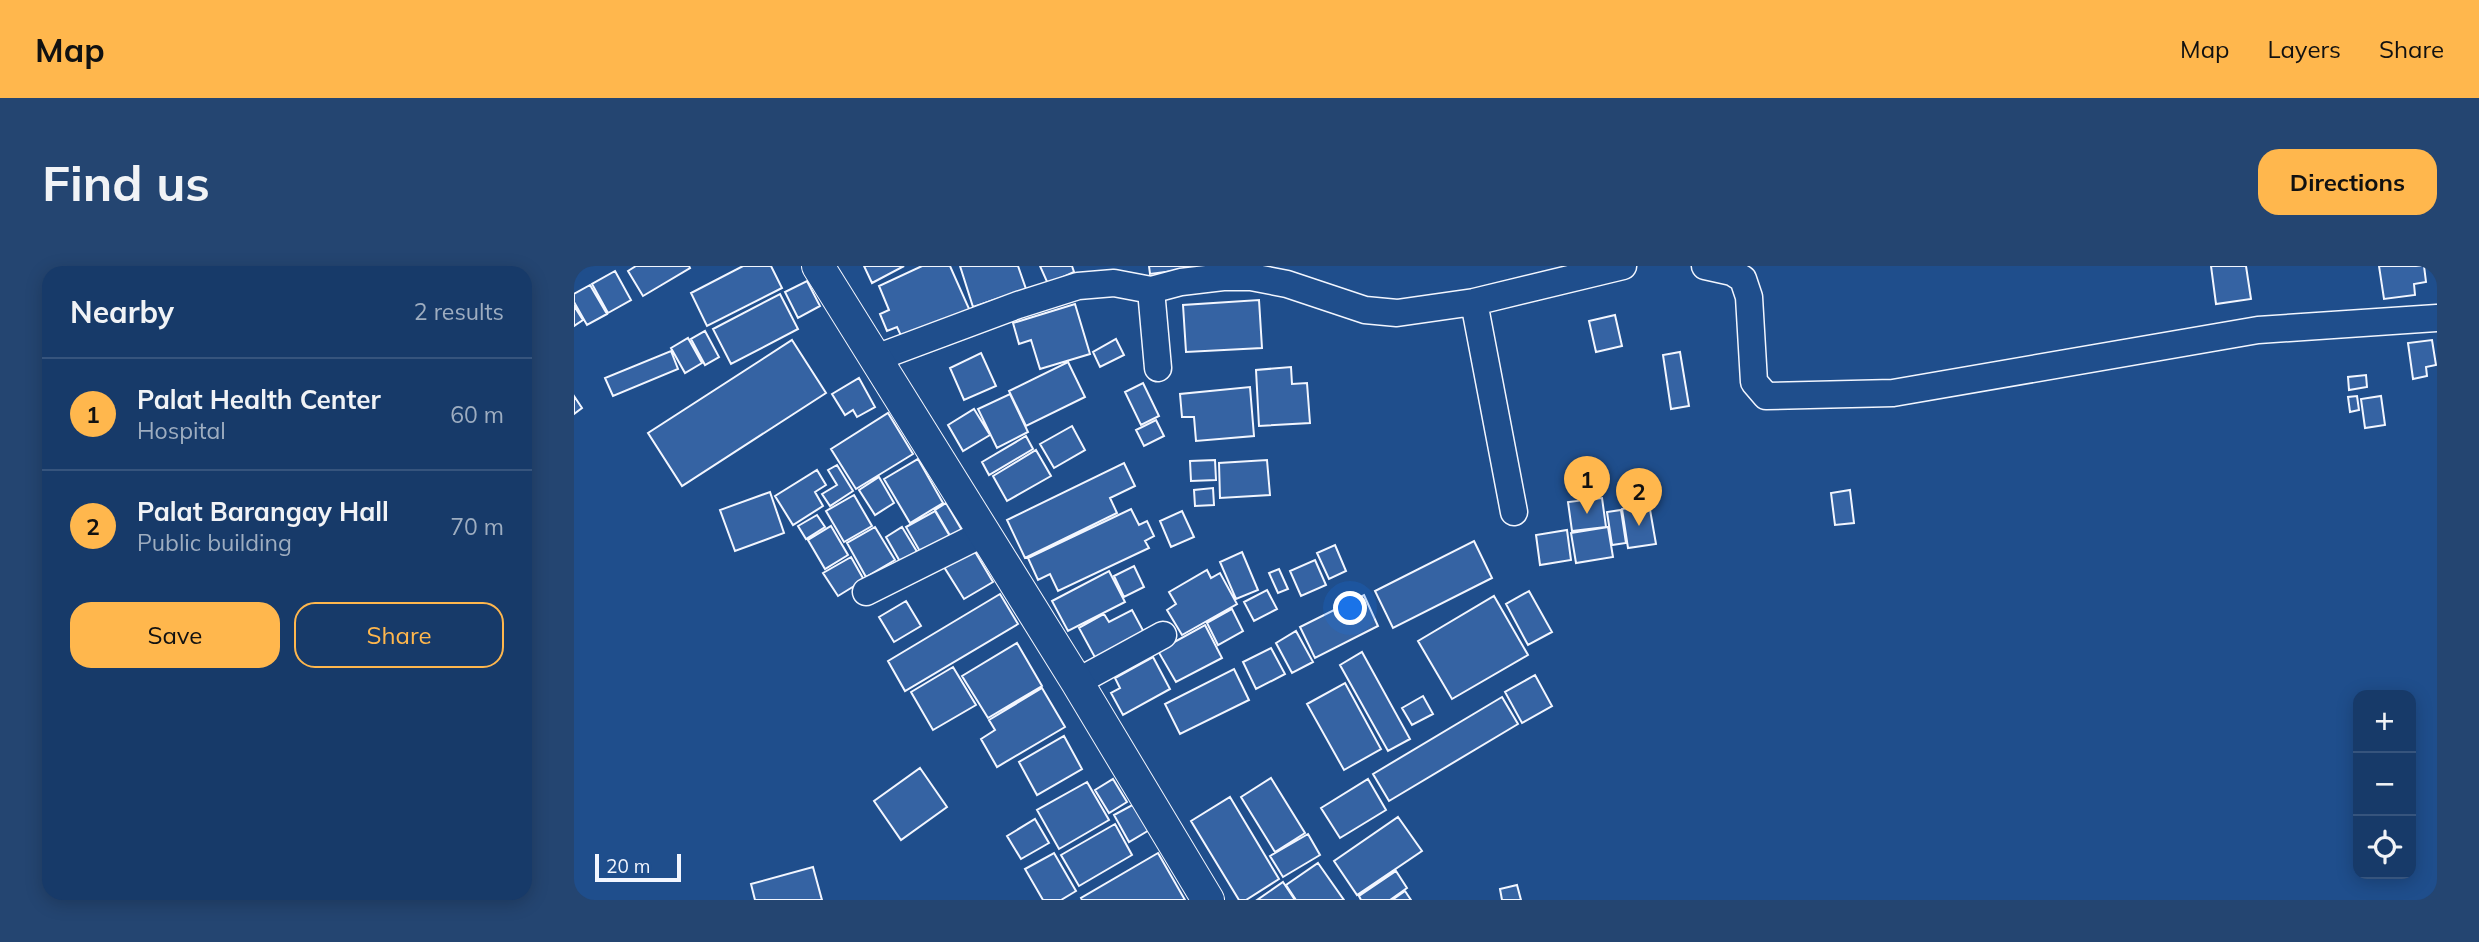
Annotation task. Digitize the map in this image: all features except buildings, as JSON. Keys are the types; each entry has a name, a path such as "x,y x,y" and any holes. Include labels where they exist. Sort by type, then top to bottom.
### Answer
{"street":[{"path":"818,266 1077,682 1208,900"},
{"path":"876,358 1018,305 1078,286 1114,283 1151,290 1195,281 1251,276 1287,284 1365,310 1396,313 1474,302 1580,271 1623,266"},
{"path":"1704,266 1732,272 1743,279 1749,298 1754,382 1766,396 1893,393 2258,330 2437,318"},
{"path":"1151,290 1158,368"},
{"path":"1474,302 1514,512"},
{"path":"866,592 984,533"},
{"path":"1077,682 1163,635"}],"place":[{"name":"Palat Health Center","path":"1587,514"},
{"name":"Palat Barangay Hall","path":"1639,526"}]}
